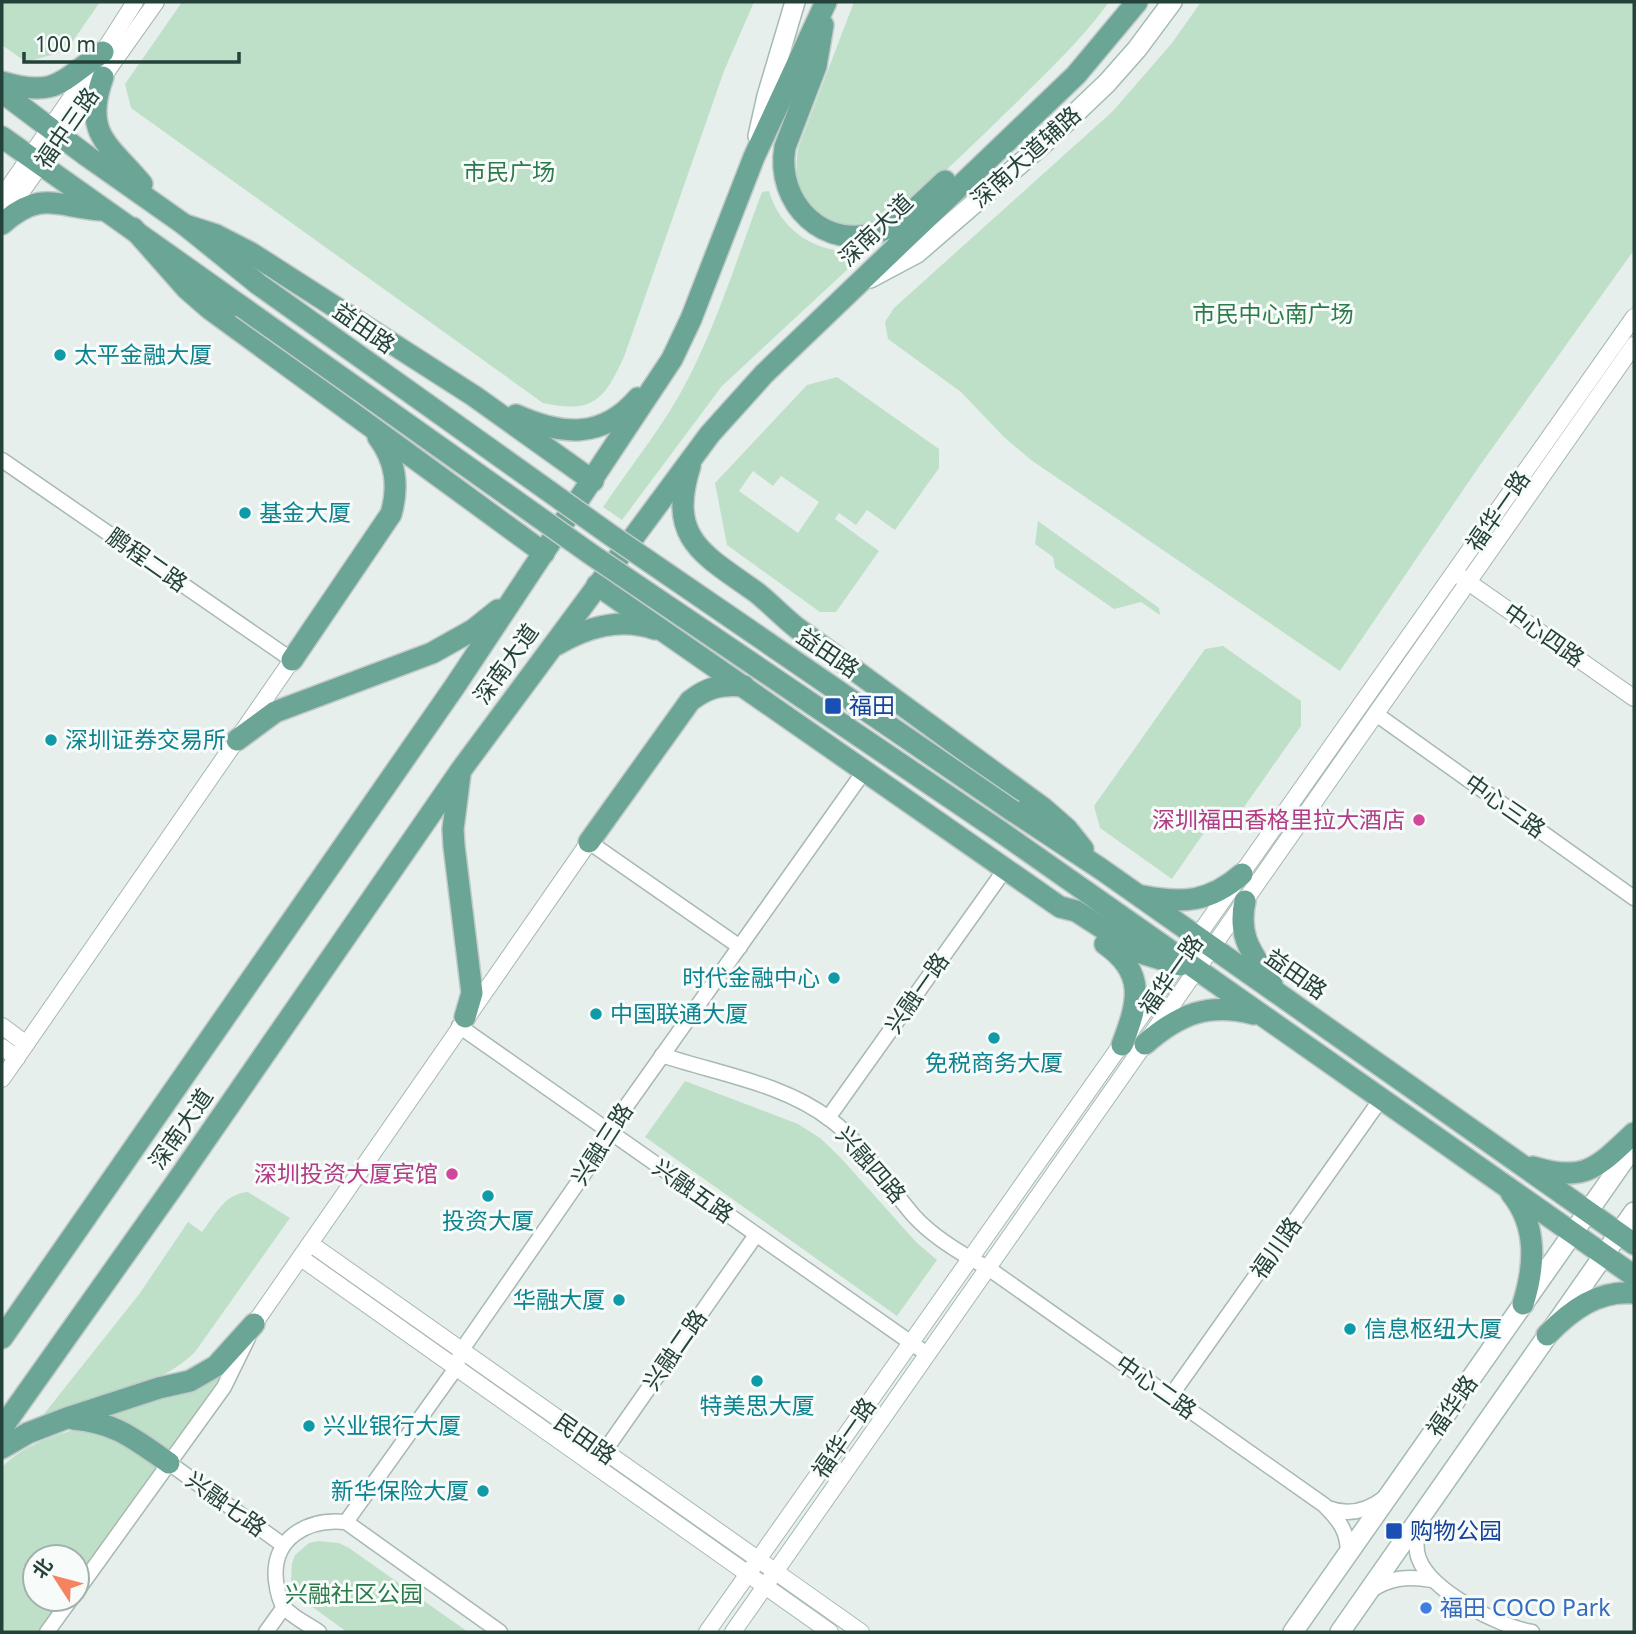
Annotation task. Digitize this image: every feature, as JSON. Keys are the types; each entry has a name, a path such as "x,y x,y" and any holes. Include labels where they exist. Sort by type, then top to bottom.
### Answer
{"main road":[{"path":"754,157 767,96 795,2"},
{"path":"826,2 816,66 782,161 789,193 805,215 822,228 845,235 863,235 883,230 896,223 954,174 992,155"},
{"name":"深南大道","path":"2,1338 456,686 672,359 691,319 754,157 826,2"},
{"name":"深南大道","path":"2,1428 170,1192 461,770 693,456 744,394 1076,75 1137,2"},
{"name":"深南大道辅路","path":"857,285 917,253 1043,144 1107,83 1137,49 1172,2"},
{"path":"2,82 32,90 55,86 71,78 103,52"},
{"path":"103,77 95,108 103,140 158,206"},
{"name":"益田路","path":"2,92 186,225 258,284 609,534 1101,869 1627,1238"},
{"path":"2,137 592,555 1001,832 1634,1276"},
{"path":"2,222 25,208 44,202 106,211"},
{"path":"186,225 216,235 251,253 474,396 593,481"},
{"path":"133,228 187,289 544,553"},
{"path":"474,396 550,429 589,429 619,415 672,359"},
{"path":"292,660 391,514 396,485 394,467 382,442 368,425"},
{"path":"693,456 684,485 682,510 687,532 698,549 762,597 797,628 1043,808 1067,829 1101,869"},
{"path":"597,585 1060,907 1076,911 1140,953 1186,964"},
{"path":"237,740 275,712 432,653 473,630 513,598"},
{"path":"551,648 574,634 617,623 642,625 666,633"},
{"path":"589,842 690,701 703,690 714,686 744,686"},
{"path":"461,770 454,819 454,846 471,985 471,1001 462,1022"},
{"path":"1032,854 1044,873 1076,911 1085,929 1122,956 1134,979 1136,997 1132,1019 1122,1045"},
{"path":"1137,895 1171,901 1198,899 1218,892 1242,874"},
{"path":"1245,901 1242,921 1245,939 1279,994"},
{"path":"1145,1044 1163,1028 1186,1016 1213,1009 1236,1009 1265,1017"},
{"path":"1518,1162 1556,1173 1585,1171 1600,1164 1634,1133"},
{"name":"福华路","path":"1293,1632 1634,1146"},
{"path":"1506,1186 1522,1210 1532,1242 1533,1261 1523,1304"},
{"name":"福华路","path":"1340,1632 1604,1255 1627,1238 1634,1212"},
{"path":"1547,1335 1576,1308 1610,1294 1634,1293"},
{"path":"2,1448 28,1433 67,1418 159,1388 190,1381 216,1366 254,1324"},
{"path":"67,1418 99,1422 118,1429 169,1463"}],"street":[{"name":"福中三路","path":"2,197 35,160 55,132 135,2"},
{"name":"福中三路","path":"55,132 103,77 156,2"},
{"name":"福中三路","path":"2,222 35,160"},
{"name":"福华一路","path":"1205,943 1242,874 1634,317"},
{"name":"福华一路","path":"707,1632 1122,1045 1186,964 1245,901 1634,345"},
{"name":"鹏程二路","path":"2,460 292,660"},
{"name":"中心四路","path":"1455,572 1634,698"},
{"path":"2,1079 292,660"},
{"name":"中心三路","path":"1376,714 1634,898"},
{"name":"兴融三路","path":"346,1522 456,1368 461,1351 597,1155 662,1055 865,770"},
{"path":"91,1572 224,1387 254,1324 589,842 740,947"},
{"name":"兴融一路","path":"828,1118 1006,868"},
{"name":"福华一路","path":"733,1632 1145,1044 1186,964"},
{"name":"兴融五路","path":"462,1022 610,1133 928,1354"},
{"path":"2,1026 22,1051"},
{"path":"2,1047 22,1051"},
{"name":"兴融四路","path":"662,1055 794,1098 828,1118 851,1138 921,1223 988,1268"},
{"name":"福川路","path":"1170,1396 1381,1099"},
{"name":"兴融二路","path":"594,1466 756,1235"},
{"name":"民田路","path":"311,1244 861,1632"},
{"name":"民田路","path":"301,1258 830,1632"},
{"name":"中心二路","path":"988,1268 1324,1505 1336,1511 1356,1511 1377,1504 1391,1492"},
{"name":"兴融七路","path":"169,1463 284,1545"},
{"name":"中心二路","path":"1324,1505 1346,1531 1348,1554"},
{"path":"1419,1519 1418,1556 1432,1580"},
{"path":"319,1632 284,1607 275,1576 278,1554 291,1536 307,1525 325,1521 346,1522 500,1632"},
{"path":"1366,1594 1395,1579 1416,1577 1432,1580 1490,1619 1532,1632"},
{"path":"266,1632 284,1607"},
{"path":"47,1632 61,1613"}],"green space":[{"path":"2,2 100,2 66,51 26,62 2,45"},
{"name":"市民广场","path":"182,2 754,2 724,71 624,357 603,393 585,405 560,406 543,403 131,108 125,84"},
{"path":"854,2 1109,2 1054,65 910,203 880,224 851,227 823,217 807,204 799,188 796,169 798,148"},
{"name":"市民中心南广场","path":"1201,2 1634,2 1634,250 1478,468 1340,671 1031,460 1004,437 961,392 888,339 885,322 894,308 1113,111 1172,43"},
{"path":"769,191 782,218 803,238 830,249 860,251 862,256 722,386 622,520 603,507 659,427 689,377 719,309 762,192"},
{"path":"837,377 939,449 939,468 895,530 867,510 856,525 839,513 835,519 879,551 836,612 820,612 727,545 715,483 807,385","holes":["753,471 773,486 781,476 819,502 798,533 739,491"]},
{"path":"1038,521 1159,608 1160,615 1141,602 1114,609 1055,568 1053,557 1035,544"},
{"path":"1223,646 1301,701 1301,726 1225,834 1210,824 1172,879 1100,828 1094,806 1205,649"},
{"path":"685,1081 798,1124 820,1138 916,1242 937,1260 897,1316 645,1137"},
{"path":"248,1192 290,1218 195,1352 180,1365 143,1385 40,1419 140,1293 188,1222 202,1232 227,1201"},
{"path":"223,1373 168,1453 101,1411"},
{"path":"82,1428 123,1444 159,1467 91,1564 91,1543 21,1543 21,1613 56,1613 43,1632 2,1632 2,1467 19,1453 60,1434"},
{"name":"兴融社区公园","path":"309,1543 339,1543 349,1548 468,1632 347,1632 300,1598 291,1580 295,1555"}],"place":[{"name":"太平金融大厦","path":"60,355"},
{"name":"基金大厦","path":"245,513"},
{"name":"福田","path":"833,706"},
{"name":"深圳证券交易所","path":"51,740"},
{"name":"深圳福田香格里拉大酒店","path":"1419,820"},
{"name":"时代金融中心","path":"834,978"},
{"name":"中国联通大厦","path":"596,1014"},
{"name":"免税商务大厦","path":"994,1038"},
{"name":"深圳投资大厦宾馆","path":"452,1174"},
{"name":"投资大厦","path":"488,1196"},
{"name":"华融大厦","path":"619,1300"},
{"name":"信息枢纽大厦","path":"1350,1329"},
{"name":"特美思大厦","path":"757,1381"},
{"name":"兴业银行大厦","path":"309,1426"},
{"name":"新华保险大厦","path":"483,1491"},
{"name":"购物公园","path":"1394,1531"},
{"name":"福田 COCO Park","path":"1426,1608"}]}
